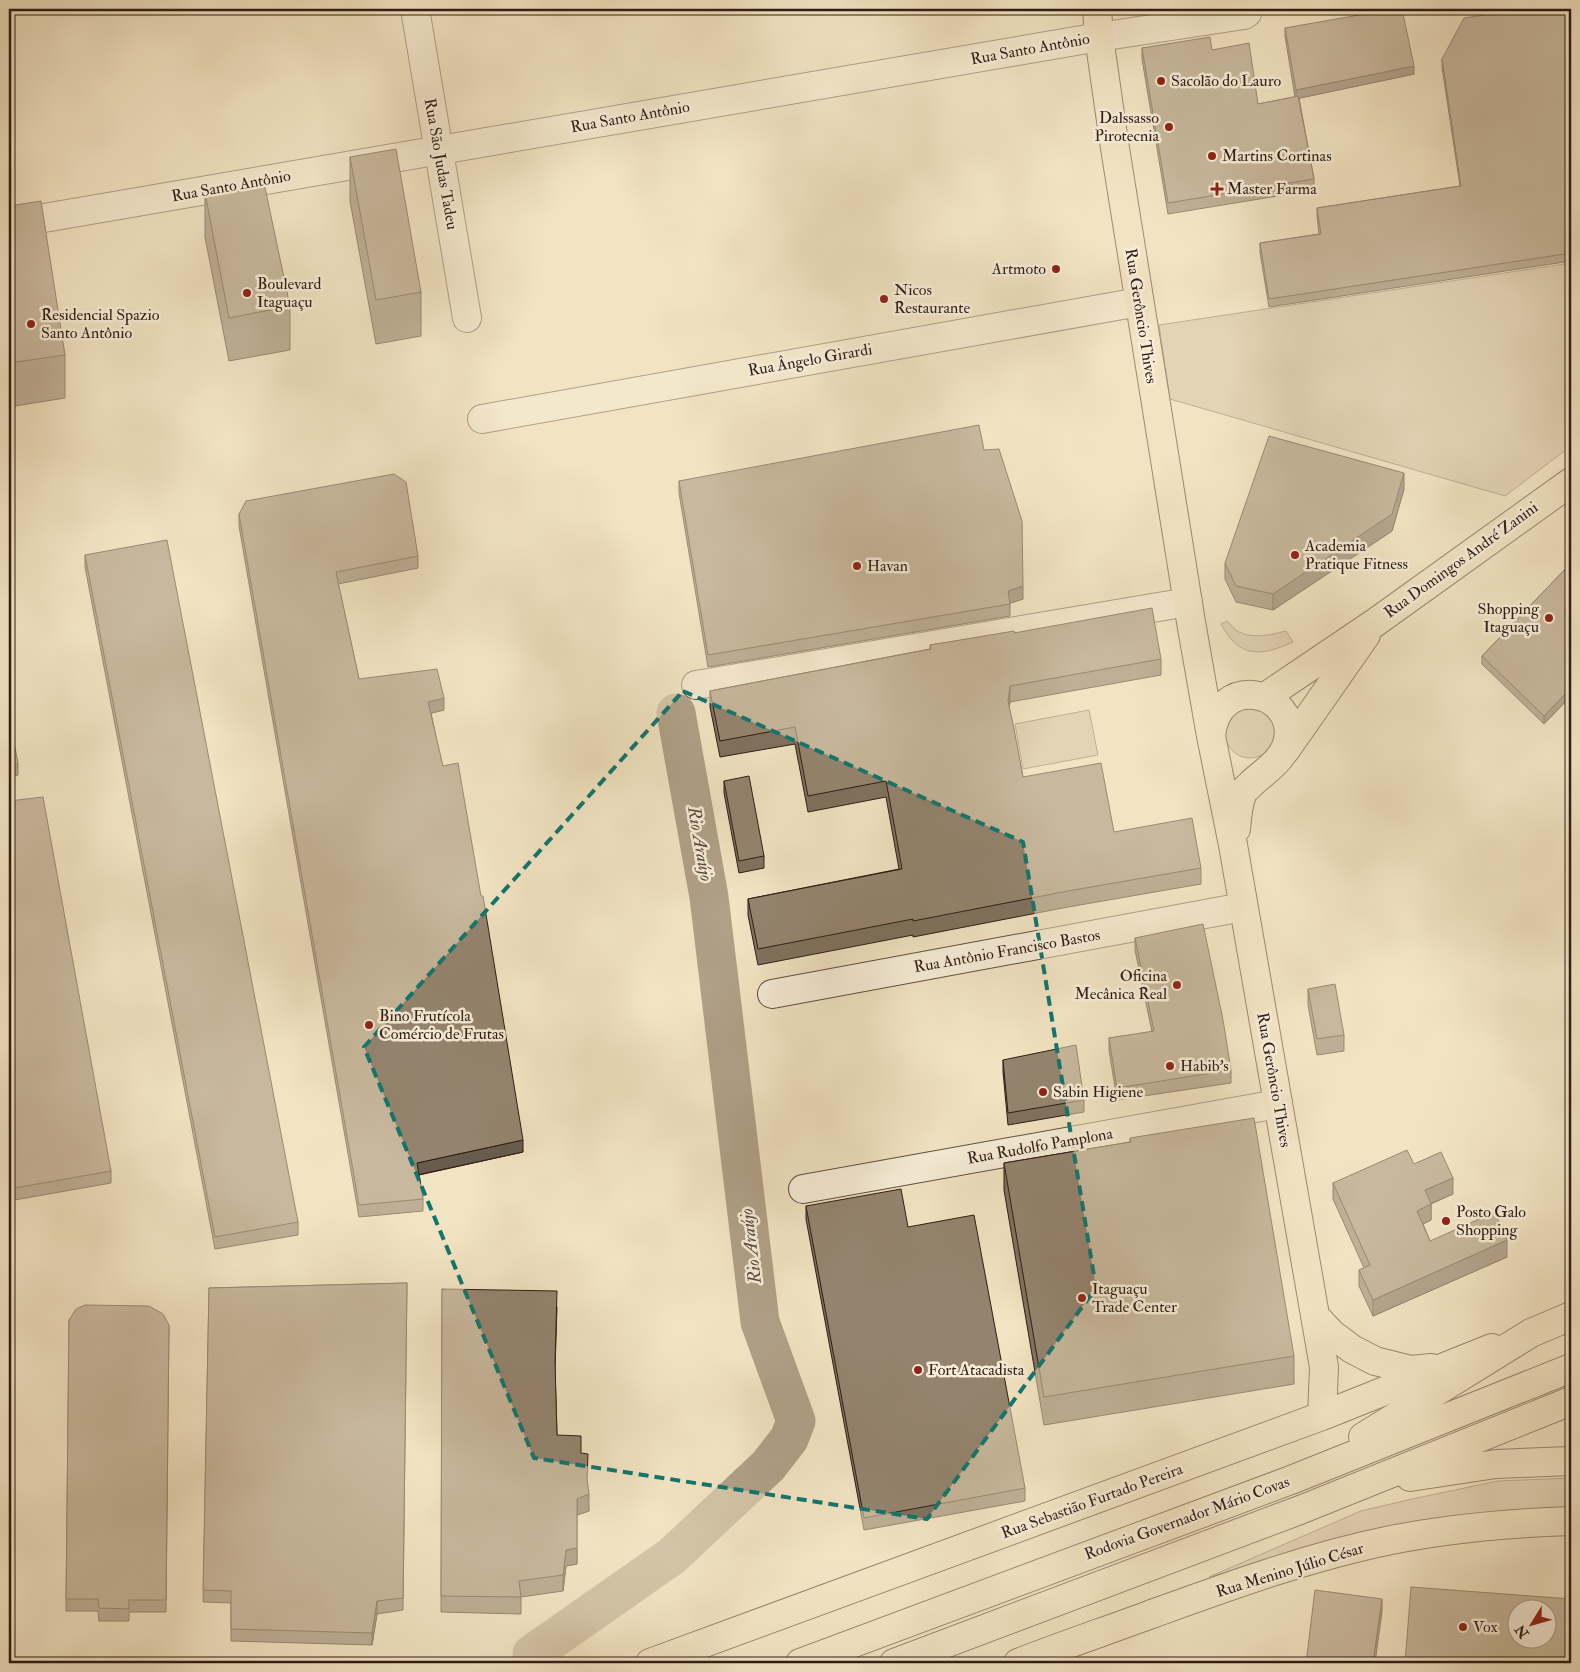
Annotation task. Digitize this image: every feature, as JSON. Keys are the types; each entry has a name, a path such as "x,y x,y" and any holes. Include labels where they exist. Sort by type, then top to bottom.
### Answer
{"main road":[{"name":"Rua Gerôncio Thives","path":"1097,9 1099,37 1139,302 1190,612 1212,742 1233,845 1324,1368 1322,1416"},
{"name":"Rua Domingos André Zanini","path":"1252,696 1376,622 1571,482"},
{"path":"1190,612 1212,671 1223,688 1252,696 1276,704 1284,715 1288,728 1288,739 1276,759 1259,771 1239,770 1229,766 1222,760 1212,742 1212,722 1218,710 1227,701 1252,696"},
{"path":"1233,845 1242,793 1276,759 1376,622"},
{"path":"1315,1316 1332,1334 1352,1350 1375,1361 1411,1370 1445,1367"},
{"path":"1291,1480 1356,1442 1531,1333 1571,1316"},
{"name":"Rua Sebastião Furtado Pereira","path":"650,1663 1322,1416 1531,1333"},
{"path":"1324,1368 1352,1388 1366,1392 1385,1391"},
{"name":"Rodovia Governador Mário Covas","path":"800,1663 1291,1480 1571,1368"},
{"name":"Rodovia Governador Mário Covas","path":"894,1663 1300,1510 1571,1401"},
{"path":"1364,1484 1496,1464 1571,1461"},
{"name":"Rua Menino Júlio César","path":"1022,1663 1223,1588 1301,1563 1391,1540 1467,1528 1516,1523 1571,1521"}],"street":[{"name":"Rua São Judas Tadeu","path":"415,9 467,318"},
{"name":"Rua Santo Antônio","path":"9,224 1099,37 1244,15 1248,13 1248,9"},
{"name":"Rua Ângelo Girardi","path":"482,418 1139,302"},
{"path":"696,685 1190,612"},
{"name":"Rua Antônio Francisco Bastos","path":"772,994 1243,907"},
{"name":"Rua Rudolfo Pamplona","path":"803,1188 1278,1104"}],"highlighted area":[{"path":"683,691 1023,842 1096,1288 927,1519 534,1458 364,1047"}],"shaded area":[{"path":"1571,263 1571,446 1505,496 1170,399 1159,325"},
{"path":"1227,621 1237,631 1244,634 1256,636 1286,631 1293,642 1260,652 1243,649 1235,643 1221,624"},
{"path":"1245,708 1255,708 1268,715 1275,728 1275,738 1268,751 1255,758 1245,758 1236,754 1229,747 1225,738 1225,728 1229,719 1236,712"},
{"path":"1089,710 1098,755 1023,769 1015,724"},
{"path":"1571,1478 1571,1509 1377,1531 1209,1577 1361,1511 1498,1481"}],"building":[{"path":"1402,9 1414,66 1296,90 1285,28"},
{"path":"1526,9 1571,9 1571,253 1269,299 1260,243 1321,234 1317,208 1461,186 1442,59 1464,18"},
{"path":"1210,37 1212,50 1249,43 1258,104 1298,96 1314,179 1168,203 1142,48"},
{"path":"396,149 421,292 376,300 350,157"},
{"path":"264,183 290,306 229,318 205,193"},
{"name":"Residencial Spazio Santo Antônio","path":"41,201 65,355 9,363 9,206"},
{"name":"Havan","path":"979,425 984,450 999,449 1022,521 1023,586 1008,591 1010,604 708,655 679,481"},
{"name":"Academia Pratique Fitness","path":"1269,436 1404,473 1392,514 1273,594 1236,586 1225,563"},
{"path":"394,474 406,482 418,556 336,572 359,679 437,669 444,698 428,702 443,766 458,763 481,896 483,896 523,1140 417,1163 423,1199 359,1205 239,514 246,501"},
{"path":"167,540 298,1222 215,1237 85,555"},
{"name":"Shopping Itaguaçu","path":"1571,563 1571,696 1567,692 1544,716 1482,656"},
{"path":"1152,608 1161,659 1010,686 1008,701 1023,777 1101,763 1114,832 1192,818 1201,868 913,921 913,919 758,949 748,899 902,869 886,781 808,796 795,727 720,741 710,691 931,649 930,645 1014,631 1014,633"},
{"path":"9,716 18,763 9,766"},
{"path":"749,776 764,856 739,861 724,781"},
{"path":"43,797 111,1171 9,1189 9,801"},
{"path":"1203,924 1223,1020 1231,1070 1117,1088 1109,1038 1154,1031 1135,938"},
{"path":"1335,984 1344,1035 1317,1039 1308,989"},
{"name":"Sabin Higiene","path":"1076,1045 1084,1100 1008,1113 1003,1060"},
{"path":"1254,1118 1294,1356 1044,1397 1004,1163 1131,1142 1130,1138"},
{"path":"1407,1150 1414,1164 1441,1152 1453,1178 1425,1190 1431,1204 1417,1211 1430,1241 1495,1212 1507,1240 1373,1300 1359,1270 1370,1265 1333,1183"},
{"name":"Fort Atacadista","path":"901,1189 908,1227 974,1215 1025,1488 864,1518 806,1206"},
{"path":"407,1283 403,1598 377,1601 372,1633 231,1629 231,1591 203,1590 209,1288"},
{"path":"442,1289 557,1291 555,1362 557,1435 581,1436 581,1453 588,1454 587,1479 589,1494 577,1499 577,1548 566,1550 563,1575 519,1581 521,1597 441,1596"},
{"path":"85,1305 149,1306 163,1314 169,1325 166,1600 129,1600 129,1609 99,1608 98,1599 66,1599 69,1320 76,1309"},
{"name":"Vox","path":"1411,1587 1571,1599 1571,1663 1405,1663"},
{"path":"1315,1590 1382,1599 1373,1663 1306,1663"}],"waterway":[{"name":"Rio Araújo","path":"532,1654 672,1556 768,1466 789,1439 796,1421 760,1322 709,897 676,713"}],"place":[{"name":"Sacolão do Lauro","path":"1161,81"},
{"name":"Dalssasso Pirotecnia","path":"1169,127"},
{"name":"Martins Cortinas","path":"1212,156"},
{"name":"Master Farma","path":"1217,189"},
{"name":"Artmoto","path":"1056,269"},
{"name":"Boulevard Itaguaçu","path":"247,293"},
{"name":"Nicos Restaurante","path":"884,299"},
{"name":"Residencial Spazio Santo Antônio","path":"31,324"},
{"name":"Academia Pratique Fitness","path":"1295,555"},
{"name":"Havan","path":"857,566"},
{"name":"Shopping Itaguaçu","path":"1549,618"},
{"name":"Oficina Mecânica Real","path":"1177,985"},
{"name":"Bino Frutícola Comércio de Frutas","path":"369,1025"},
{"name":"Habib's","path":"1170,1066"},
{"name":"Sabin Higiene","path":"1043,1092"},
{"name":"Posto Galo Shopping","path":"1446,1221"},
{"name":"Itaguaçu Trade Center","path":"1082,1298"},
{"name":"Fort Atacadista","path":"918,1370"},
{"name":"Vox","path":"1463,1627"}]}
